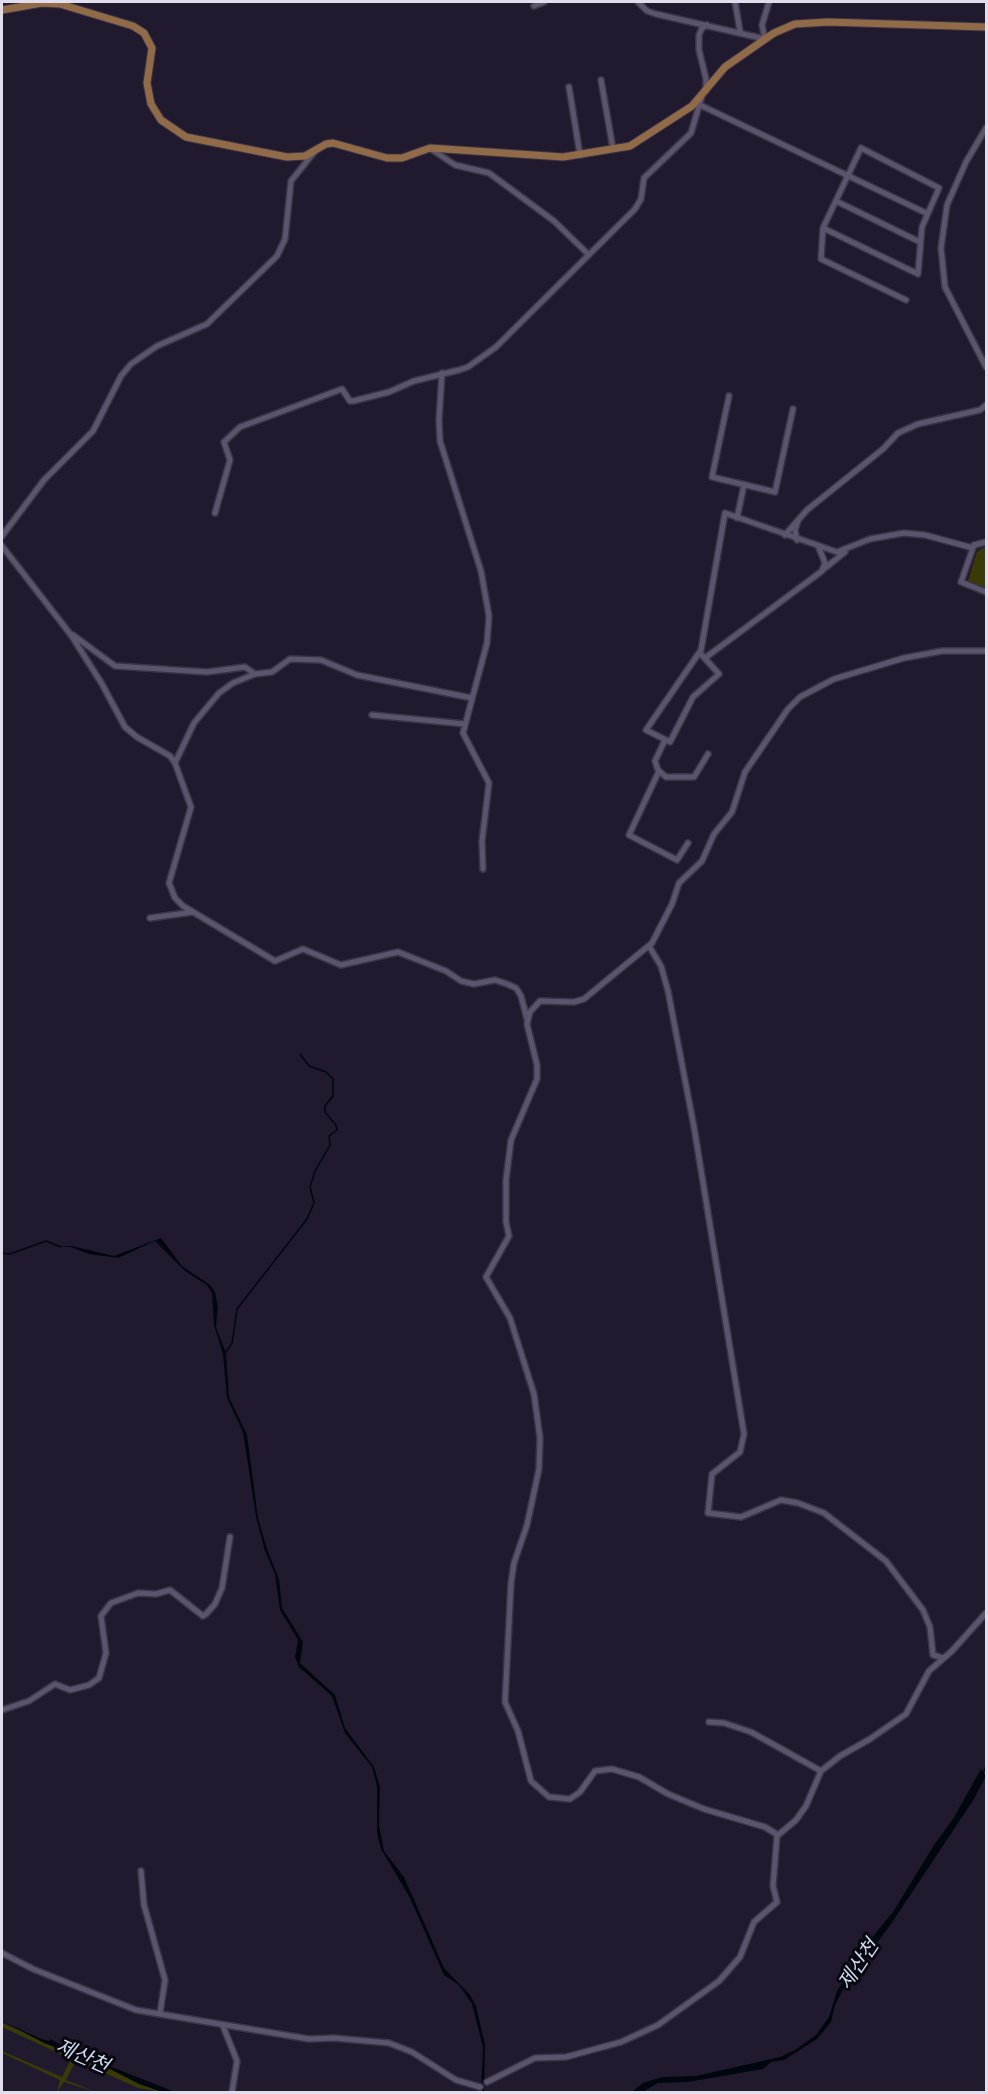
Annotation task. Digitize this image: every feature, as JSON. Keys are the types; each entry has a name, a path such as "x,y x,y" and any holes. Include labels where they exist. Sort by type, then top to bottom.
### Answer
{"main road":[{"path":"2,10 42,2 60,4 122,20 144,33 152,48 147,83 151,104 161,120 186,137 287,157 305,156 326,144 333,143 367,154 397,158 430,148 543,157 580,155 630,146 692,106 704,94 721,70 765,39 790,25 814,22 987,27"}],"street":[{"path":"534,6 544,2"},
{"path":"638,2 647,11 656,14 765,39 762,25 769,2"},
{"path":"735,2 740,32"},
{"path":"215,513 230,459 224,442 240,427 342,389 350,401 353,401 468,367 496,347 589,255 639,203 642,182 647,174 687,138 704,94 706,79 699,50 699,35 707,25"},
{"path":"601,80 613,149"},
{"path":"569,87 580,155"},
{"path":"700,105 926,213"},
{"path":"987,128 966,162 947,205 942,228 941,258 945,287 987,367"},
{"path":"430,148 455,165 489,173 554,220 589,255"},
{"path":"823,228 918,274 920,242 926,213 939,188 861,148 823,228 821,259 906,300"},
{"path":"2,537 49,474 93,431 122,375 131,364 157,346 207,324 277,256 285,239 291,181 296,172 310,161 316,150"},
{"path":"836,201 920,242"},
{"path":"442,373 440,441 482,571 489,616 487,643 463,733 489,789 482,841 483,869"},
{"path":"729,396 712,477 775,492 793,409"},
{"path":"785,535 799,520 904,429 980,410 987,405"},
{"path":"737,518 744,485"},
{"path":"700,653 719,674 693,697 670,742 664,740 646,730 700,653 725,513 797,540 837,552 870,539 904,533 973,548"},
{"path":"797,540 795,530 799,520"},
{"path":"987,542 974,545 961,582 987,592"},
{"path":"2,546 71,635 102,684 125,727 137,738 170,756 175,763 191,807 170,883 175,898 183,906 229,936 275,961 303,949 341,965 398,952 446,971 461,981 474,984 495,980 507,984 516,988 521,996 537,1065 537,1079 511,1140 506,1180 506,1222 509,1236 486,1277 507,1310 513,1326 534,1394 540,1438 538,1476 511,1583 505,1656 505,1702 518,1731 531,1781 549,1797 570,1799 580,1792 595,1771 612,1769 639,1777 668,1794 704,1809 765,1827 778,1835"},
{"path":"818,547 825,563 822,571"},
{"path":"705,658 848,549"},
{"path":"71,635 115,666 207,672 246,667 255,674"},
{"path":"528,1020 533,1008 540,1001 574,1002 584,999 649,946 672,904 679,883 702,861 714,834 732,812 745,772 793,703 827,682 904,658 942,651 987,651"},
{"path":"175,763 191,728 213,700 233,683 255,674 272,672 290,659 313,659 336,665 357,675 472,698"},
{"path":"372,715 465,724"},
{"path":"664,740 655,761 659,771 670,778 694,777 708,754"},
{"path":"659,771 629,835 676,860 688,843"},
{"path":"150,918 194,912"},
{"path":"649,946 661,966 691,1108 744,1434 740,1452 712,1474 708,1513 741,1517 781,1500 811,1507 824,1513 882,1556 923,1610 930,1627 933,1655 943,1658"},
{"path":"2,1710 29,1701 55,1684 70,1690 89,1685 99,1678 106,1653 101,1616 111,1603 138,1593 156,1594 170,1590 202,1616 206,1614 215,1604 222,1588 230,1537"},
{"path":"487,2082 535,2058 566,2057 621,2042 658,2025 713,1986 740,1957 754,1922 777,1902 773,1886 778,1835 796,1820 806,1806 821,1771 840,1755 870,1740 906,1714 929,1671 987,1612"},
{"path":"709,1722 723,1723 751,1732 821,1771"},
{"path":"141,1872 144,1905 165,1980 160,2013"},
{"path":"2,1953 123,2006 223,2026 309,2039 334,2038 393,2044 412,2052 456,2080 480,2086"},
{"path":"223,2026 237,2061 232,2092"}],"shaded area":[{"path":"986,546 986,589 968,581 977,552"},
{"path":"2,2023 162,2092 138,2088 76,2060 66,2080 96,2092 64,2082 57,2092 60,2080 2,2051 62,2077 71,2059 2,2027"}],"water":[{"path":"161,1238 182,1266 210,1285 215,1292 218,1307 216,1327 226,1353 229,1397 247,1435 258,1518 279,1579 282,1608 303,1642 300,1663 335,1695 345,1728 374,1767 380,1787 379,1825 384,1851 404,1877 444,1968 470,1995 476,2006 485,2045 484,2092 481,2092 483,2047 472,2004 459,1985 444,1975 410,1898 381,1849 377,1833 377,1786 372,1767 345,1733 332,1696 299,1667 295,1657 298,1640 280,1610 275,1574 265,1551 256,1517 243,1432 227,1398 223,1354 214,1325 212,1293 207,1285 185,1271 155,1241 118,1258 89,1254 71,1247 56,1247 72,1246 114,1256"},
{"path":"981,1769 986,1776 974,1799 891,1924 846,1984 835,2005 831,2022 817,2039 784,2060 771,2062 763,2069 688,2082 658,2083 643,2092 632,2092 643,2083 662,2077 696,2076 780,2057 795,2050 816,2035 829,2017 837,1991 869,1941 893,1912 934,1845 953,1819"},
{"path":"2,2021 39,2038 49,2041 51,2039 69,2050 175,2092 162,2092 139,2084 104,2066 44,2043"}],"waterway":[{"path":"226,1352 232,1343 237,1309 307,1219 314,1203 310,1187 315,1171 330,1145 329,1136 337,1130 336,1125 325,1112 325,1106 333,1096 333,1079 326,1072 309,1066 300,1054"},
{"path":"2,1253 10,1254 46,1241 61,1247"},
{"name":"제산천","path":"983,1773 986,1766"}]}
